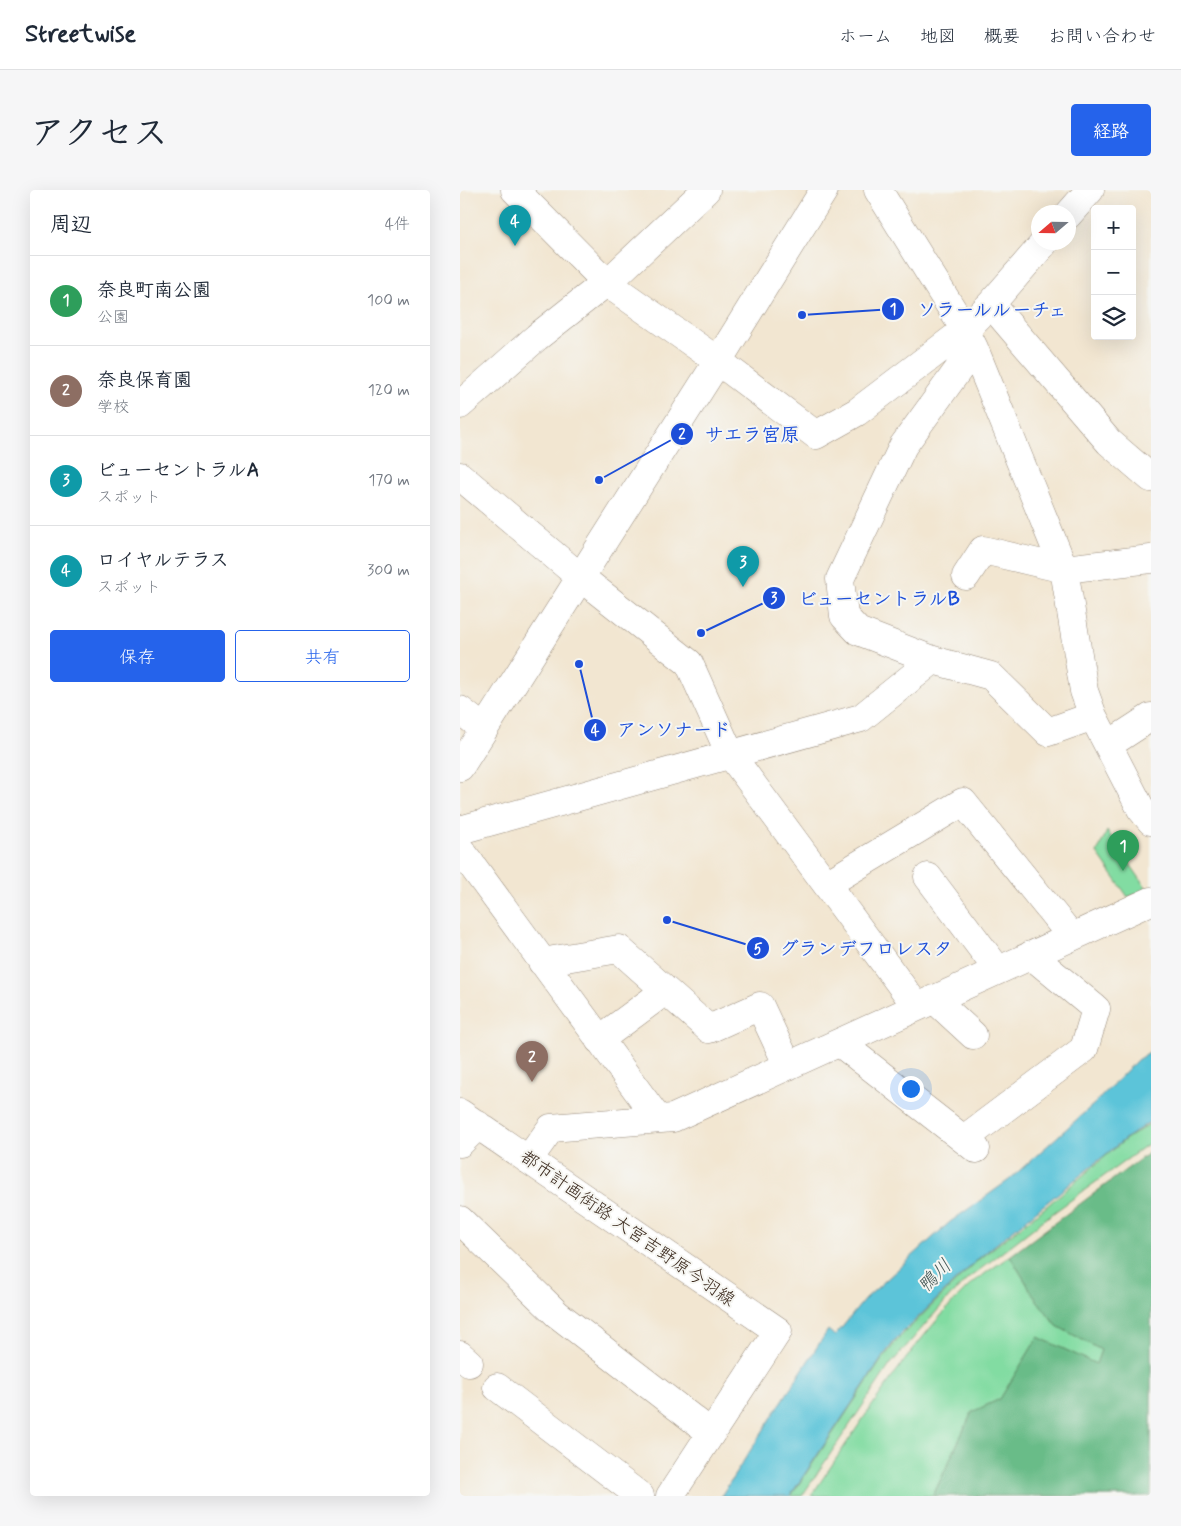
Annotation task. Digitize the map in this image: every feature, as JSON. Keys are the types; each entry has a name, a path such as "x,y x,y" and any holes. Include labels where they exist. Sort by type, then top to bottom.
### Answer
{"street":[{"path":"515,190 607,283 816,435 856,412 970,339"},
{"path":"460,768 718,362 824,190"},
{"path":"878,190 970,339 1064,569 1084,691 1093,716 1141,809 1151,821"},
{"path":"1076,206 1090,190"},
{"path":"460,405 537,337 607,283 700,192"},
{"path":"1037,250 991,304 903,446 840,579 844,616 858,631 933,660 991,676 1048,732 1093,716"},
{"path":"991,304 1108,442 1151,478"},
{"path":"460,476 580,577 689,663 730,754 827,884 926,1003 973,1034"},
{"path":"966,576 983,550 1064,569 1151,559"},
{"path":"460,830 862,718 933,660"},
{"path":"460,710 484,729"},
{"path":"1108,745 1151,717"},
{"path":"827,884 963,802 1072,937"},
{"path":"460,849 658,1119"},
{"path":"928,877 998,970"},
{"path":"528,1160 551,1128 673,1118 1151,902"},
{"path":"542,962 619,949 709,1029 760,1006 788,1066"},
{"path":"840,1043 970,1144 1084,1049 1096,1009 1031,955"},
{"path":"599,1040 665,991"},
{"name":"都市計画街路 大宮吉野原今羽線","path":"466,1127 528,1160 778,1331 711,1433"},
{"path":"460,1220 557,1314 711,1433 670,1496"},
{"path":"497,1387 640,1496"}],"green space":[{"path":"1107,831 1148,890 1128,897 1097,853"},
{"path":"1151,1123 1151,1142 1045,1219 969,1278 950,1296 890,1365 802,1496 791,1496 881,1361 898,1339 979,1259 1042,1210 1126,1139"},
{"path":"1151,1151 1151,1496 933,1496 972,1412 1000,1399 1038,1337 1096,1364 1101,1350 1057,1326 1036,1299 1010,1256"},
{"path":"1010,1256 1036,1299 1057,1326 1101,1350 1096,1364 1038,1337 1000,1399 972,1412 933,1496 811,1496 865,1415 924,1335 967,1288"}],"water":[{"name":"鴨川","path":"1151,1051 1151,1121 1126,1138 979,1258 897,1338 790,1496 721,1496 828,1330 835,1336 865,1299 950,1222 1009,1180 1094,1104 1137,1060"}],"place":[{"name":"ロイヤルテラス","path":"515,246"},
{"name":"ソラールルーチェ","path":"802,315"},
{"name":"サエラ宮原","path":"599,480"},
{"name":"ビューセントラルA","path":"743,587"},
{"name":"ビューセントラルB","path":"701,633"},
{"name":"アンソナード","path":"579,664"},
{"name":"奈良町南公園","path":"1123,871"},
{"name":"グランデフロレスタ","path":"667,920"},
{"name":"奈良保育園","path":"532,1082"}]}
